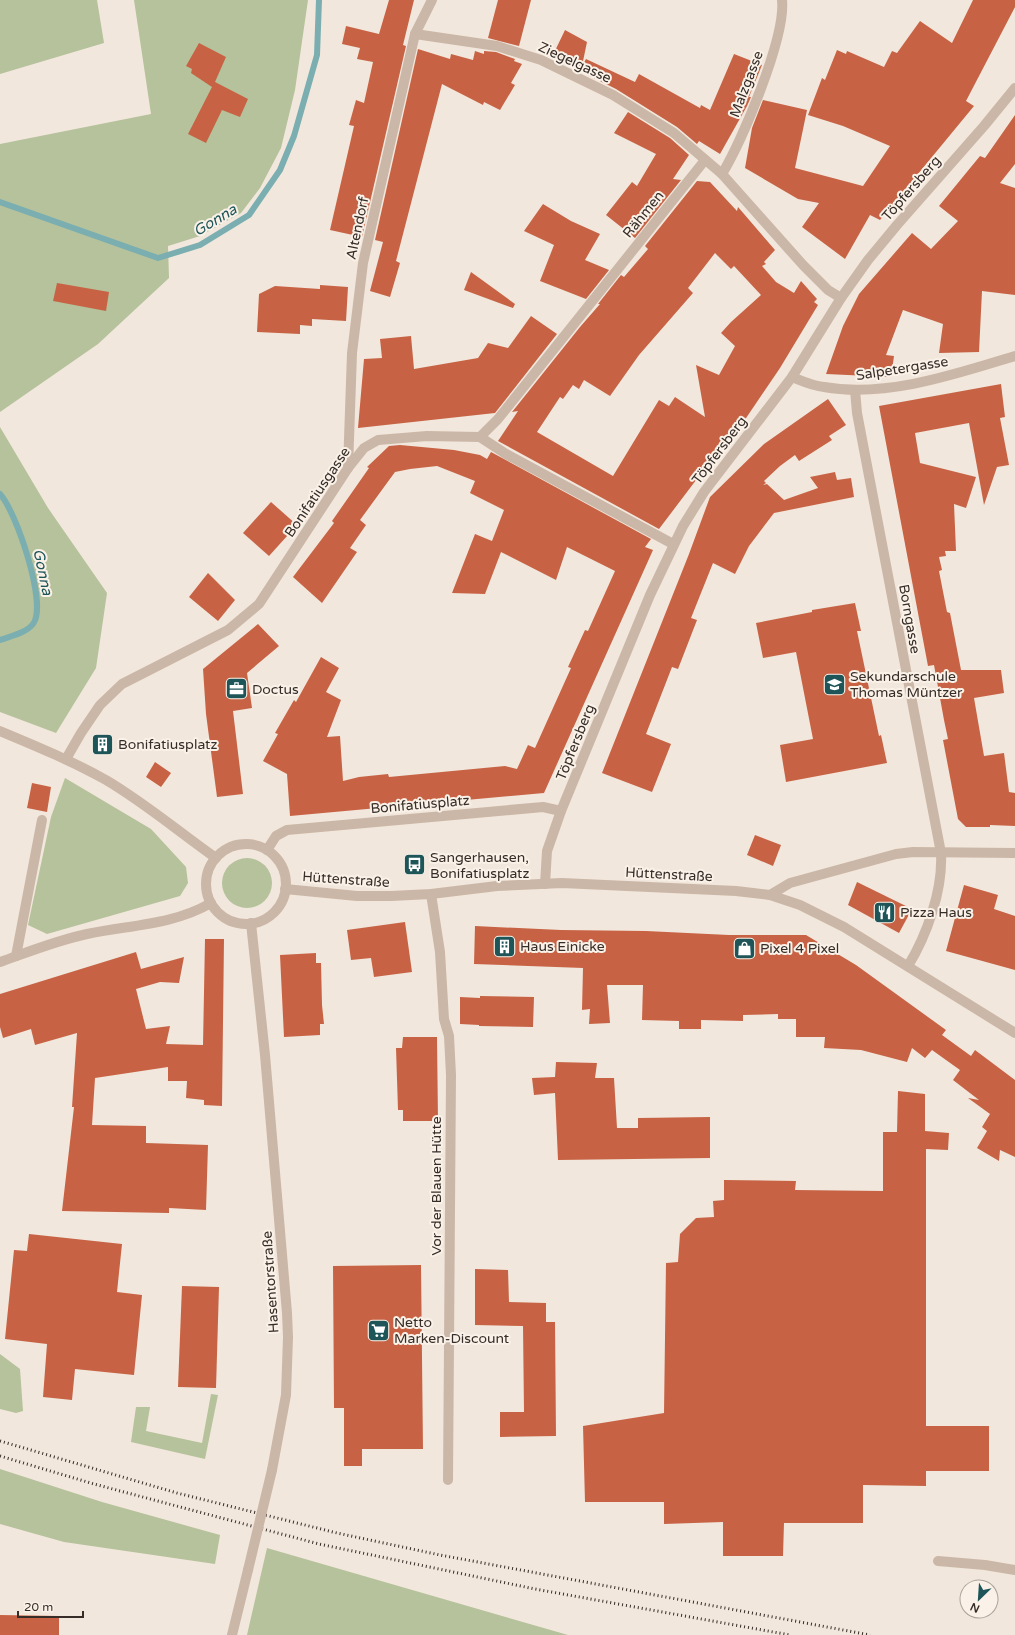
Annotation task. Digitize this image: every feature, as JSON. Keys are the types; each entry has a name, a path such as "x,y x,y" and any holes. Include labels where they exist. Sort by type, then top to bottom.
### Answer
{"street":[{"name":"Altendorf","path":"348,468 352,353 363,263 415,34 432,0"},
{"name":"Malzgasse","path":"722,174 732,157 772,56 778,32 782,0"},
{"name":"Ziegelgasse","path":"415,34 497,46 541,60 613,95 674,133 705,160"},
{"name":"Töpfersberg","path":"546,884 547,851 561,811 673,544 704,492 792,377 841,298 868,260 1015,88"},
{"path":"705,160 722,174 803,265 828,290 841,298"},
{"name":"Rähmen","path":"480,437 498,419 705,160"},
{"name":"Salpetergasse","path":"792,377 823,387 855,390 883,388 948,376 1015,356"},
{"name":"Borngasse","path":"855,390 856,413 941,853 942,869 926,931 908,966"},
{"name":"Bonifatiusgasse","path":"66,759 100,705 122,684 228,630 259,604 348,468 364,448 378,440 427,436 480,437"},
{"path":"480,437 506,454 673,544"},
{"path":"0,731 66,759 106,780 145,806 216,858"},
{"name":"Bonifatiusplatz","path":"267,850 276,836 287,830 543,807 561,811"},
{"path":"16,956 42,820"},
{"path":"251,923 235,922 228,919 221,915 211,903 206,890 209,870 216,858 226,849 238,845 253,845 267,850"},
{"name":"Hüttenstraße","path":"251,923 263,919 274,912 282,901 285,889 282,867 278,860 267,850"},
{"path":"770,895 790,883 896,854 913,852 1015,854"},
{"name":"Hüttenstraße","path":"285,889 357,896 405,896 497,886 584,884 736,891 770,895 800,905 829,918 1015,1033"},
{"name":"Vor der Blauen Hütte","path":"431,894 440,952 444,1015 449,1039 451,1074 448,1480"},
{"path":"0,962 86,934 179,918 211,903"},
{"name":"Hasentorstraße","path":"232,1635 272,1470 286,1395 288,1343 287,1313 265,1055 251,923"},
{"path":"938,1561 985,1565 1015,1570"}],"green space":[{"path":"0,0 97,0 104,43 0,74"},
{"path":"134,0 308,0 295,90 281,148 260,188 241,213 200,236 168,246 169,278 98,344 0,412 0,144 151,114"},
{"path":"0,427 48,508 107,593 96,668 56,733 0,712"},
{"path":"65,778 151,829 186,867 188,883 180,896 47,934 28,925 51,817"},
{"path":"247,858 256,860 267,869 272,883 270,892 261,903 247,908 238,906 227,897 222,883 224,874 233,863"},
{"path":"0,1354 20,1369 23,1411 16,1413 0,1409"},
{"path":"211,1394 218,1395 205,1459 131,1442 136,1407 150,1407 146,1431 202,1443"},
{"path":"0,1469 102,1502 220,1535 215,1564 64,1542 0,1524"},
{"path":"267,1548 568,1635 247,1635"}],"building":[{"path":"389,0 414,0 403,45 406,46 362,237 330,230 354,126 349,125 356,100 364,103 373,62 357,59 360,48 342,44 346,26 379,34"},
{"path":"498,0 531,0 519,46 488,38"},
{"path":"973,0 1015,0 1015,7 966,101 974,106 880,220 870,215 845,259 802,227 819,203 798,199 745,168 752,128 763,100 807,110 795,168 863,186 890,146 843,126 808,115 822,78 825,80 837,50 846,54 847,51 884,67 892,51 897,53 920,21 952,43"},
{"path":"565,30 587,42 582,66 586,59 635,82 639,74 700,108 701,105 710,110 734,54 762,65 749,97 751,97 747,106 720,154 699,141 697,144 677,127 616,89 552,57"},
{"path":"199,43 226,57 215,82 248,99 240,117 222,110 206,143 188,134 212,87 191,73 192,69 186,66"},
{"path":"418,49 450,59 451,54 473,60 475,51 484,54 484,51 496,52 515,59 514,61 522,64 511,83 515,85 500,110 484,102 483,105 442,84 396,261 400,263 390,297 370,291 383,242 375,240"},
{"path":"628,112 670,138 689,155 673,179 681,180 635,238 606,215 632,182 637,186 656,154 614,133"},
{"path":"1015,115 1015,164 1000,183 1015,188 1015,295 982,291 979,352 939,353 943,324 903,310 886,355 894,356 891,377 826,374 843,326 859,294 912,233 931,249 958,221 939,206 980,156 985,158"},
{"path":"697,181 710,182 737,211 738,207 775,250 764,262 766,264 762,266 776,282 794,293 801,281 817,299 814,302 818,305 780,368 740,427 737,426 659,529 498,441 518,411 512,412 600,304 598,304 621,275 624,277 648,249 645,246","holes":["715,253 731,269 734,266 761,295 721,333 735,346 719,375 696,365 705,417 675,397 669,406 659,400 613,476 537,432 560,397 563,399 573,385 579,389 584,380 610,396 639,355 693,293 688,288"]},
{"path":"543,204 571,221 600,234 585,260 609,270 586,299 540,281 554,245 524,231"},
{"path":"471,272 515,304 513,308 464,290"},
{"path":"57,283 109,292 106,311 53,301"},
{"path":"320,285 348,287 346,321 312,319 312,326 300,325 300,334 257,332 259,294 275,286 320,289"},
{"path":"531,316 557,334 495,413 358,428 364,359 382,358 380,339 411,336 414,369 478,358 488,343 508,348"},
{"path":"1001,384 1005,417 1000,418 1009,465 997,467 984,505 969,423 915,433 920,463 976,477 966,508 954,504 956,551 945,551 946,556 939,557 942,570 939,571 947,612 950,613 961,670 1001,670 1004,693 974,698 984,756 1004,753 1009,792 1015,793 1015,826 990,825 990,827 966,827 958,819 943,740 948,739 934,665 928,666 879,406"},
{"path":"828,399 846,425 829,436 832,440 799,461 795,455 780,466 764,481 766,483 763,485 767,484 784,500 818,488 810,477 835,472 837,480 851,478 854,497 774,513 749,546 735,574 713,563 691,618 697,620 678,669 672,667 646,734 671,744 652,792 602,773 689,554 710,497 764,444"},
{"path":"400,445 454,450 480,455 487,459 491,452 651,539 645,547 653,550 544,793 290,816 287,774 263,761 278,734 275,733 294,700 296,702 321,657 339,668 326,692 341,700 327,737 340,736 343,781 359,777 388,774 389,777 505,766 517,769 528,745 535,748 571,668 568,667 585,630 588,631 615,571 567,547 556,580 501,552 485,594 452,593 475,534 492,541 504,510 470,493 475,481 437,466 395,472 360,520 366,525 350,548 357,552 322,603 293,577 334,523 332,521 369,468 367,467 389,446"},
{"path":"271,502 297,525 269,556 243,533"},
{"path":"208,573 235,600 218,621 189,597"},
{"name":"Sekundarschule Thomas Müntzer","path":"855,603 861,631 857,631 879,736 881,735 887,763 786,782 780,745 813,739 796,652 763,658 756,623 812,612 812,610"},
{"path":"258,624 279,646 247,673 252,708 233,711 243,794 217,797 206,714 203,669"},
{"path":"155,762 171,773 161,787 146,777"},
{"path":"32,783 51,787 47,812 27,808"},
{"path":"755,835 781,845 773,866 747,855"},
{"name":"Pizza Haus","path":"857,882 912,909 899,933 848,905"},
{"path":"964,885 998,895 994,909 1015,916 1015,970 946,951"},
{"path":"405,922 412,972 374,977 371,958 351,960 347,930"},
{"path":"475,926 729,935 806,935 856,965 946,1030 942,1035 971,1056 975,1050 1015,1080 1015,1157 1000,1150 999,1161 977,1148 987,1131 982,1127 990,1114 968,1098 979,1100 953,1080 960,1070 932,1050 925,1058 912,1048 907,1062 861,1050 824,1048 825,1037 796,1037 796,1019 778,1019 778,1014 743,1015 743,1021 701,1020 701,1029 679,1029 679,1021 642,1020 643,985 607,985 610,1023 589,1024 590,1009 582,1010 583,968 474,964"},
{"path":"205,939 224,939 222,1106 204,1105 204,1100 186,1098 187,1081 168,1081 168,1067 95,1078 92,1125 146,1126 146,1143 208,1145 206,1210 169,1208 169,1213 62,1211 74,1107 72,1107 77,1033 35,1045 31,1029 3,1038 0,1027 0,994 136,952 141,969 184,957 179,983 160,982 136,989 146,1029 170,1026 166,1044 203,1045"},
{"path":"316,953 316,963 321,963 324,1024 320,1024 320,1035 284,1037 280,955"},
{"path":"480,996 534,997 533,1027 479,1026 460,1024 460,997 480,998"},
{"path":"403,1037 437,1037 438,1121 403,1121 403,1110 398,1110 396,1048 402,1048"},
{"path":"556,1062 597,1063 595,1078 614,1078 617,1128 638,1128 638,1118 710,1117 710,1158 558,1160 555,1093 534,1095 532,1078 555,1077"},
{"path":"898,1091 925,1094 925,1131 949,1133 948,1150 926,1149 926,1426 989,1426 989,1471 926,1471 926,1486 863,1485 863,1523 784,1523 783,1556 723,1556 723,1522 664,1524 664,1502 585,1502 583,1426 664,1413 666,1263 678,1262 680,1234 696,1218 714,1217 713,1201 724,1200 724,1180 796,1181 795,1190 883,1191 883,1132 897,1132"},
{"path":"29,1234 122,1244 117,1292 142,1295 134,1375 75,1369 72,1400 43,1397 47,1344 5,1339 14,1250 27,1251"},
{"name":"Netto Marken-Discount","path":"421,1265 423,1449 362,1449 362,1466 344,1466 344,1408 334,1408 333,1266"},
{"path":"475,1269 508,1270 509,1302 546,1303 546,1322 555,1322 556,1436 500,1437 500,1412 524,1412 523,1326 475,1325"},
{"path":"182,1286 219,1287 216,1388 178,1387"},
{"path":"0,1615 59,1616 59,1635 0,1635"}],"waterway":[{"name":"Gonna","path":"0,202 158,258 200,245 249,215 280,170 294,136 317,55 319,0"},
{"name":"Gonna","path":"0,494 7,504 14,519 28,558 33,579 37,614 33,624 26,630 0,640"}],"railway":[{"path":"0,1441 177,1493 337,1533 440,1555 870,1635"},
{"path":"0,1456 94,1484 319,1544 535,1589 790,1635"}],"place":[{"name":"Sekundarschule Thomas Müntzer","path":"834,684"},
{"name":"Doctus","path":"236,689"},
{"name":"Bonifatiusplatz","path":"103,744"},
{"name":"Sangerhausen, Bonifatiusplatz","path":"415,865"},
{"name":"Pizza Haus","path":"885,912"},
{"name":"Haus Einicke","path":"505,946"},
{"name":"Pixel 4 Pixel","path":"744,948"},
{"name":"Netto Marken-Discount","path":"378,1330"}]}
